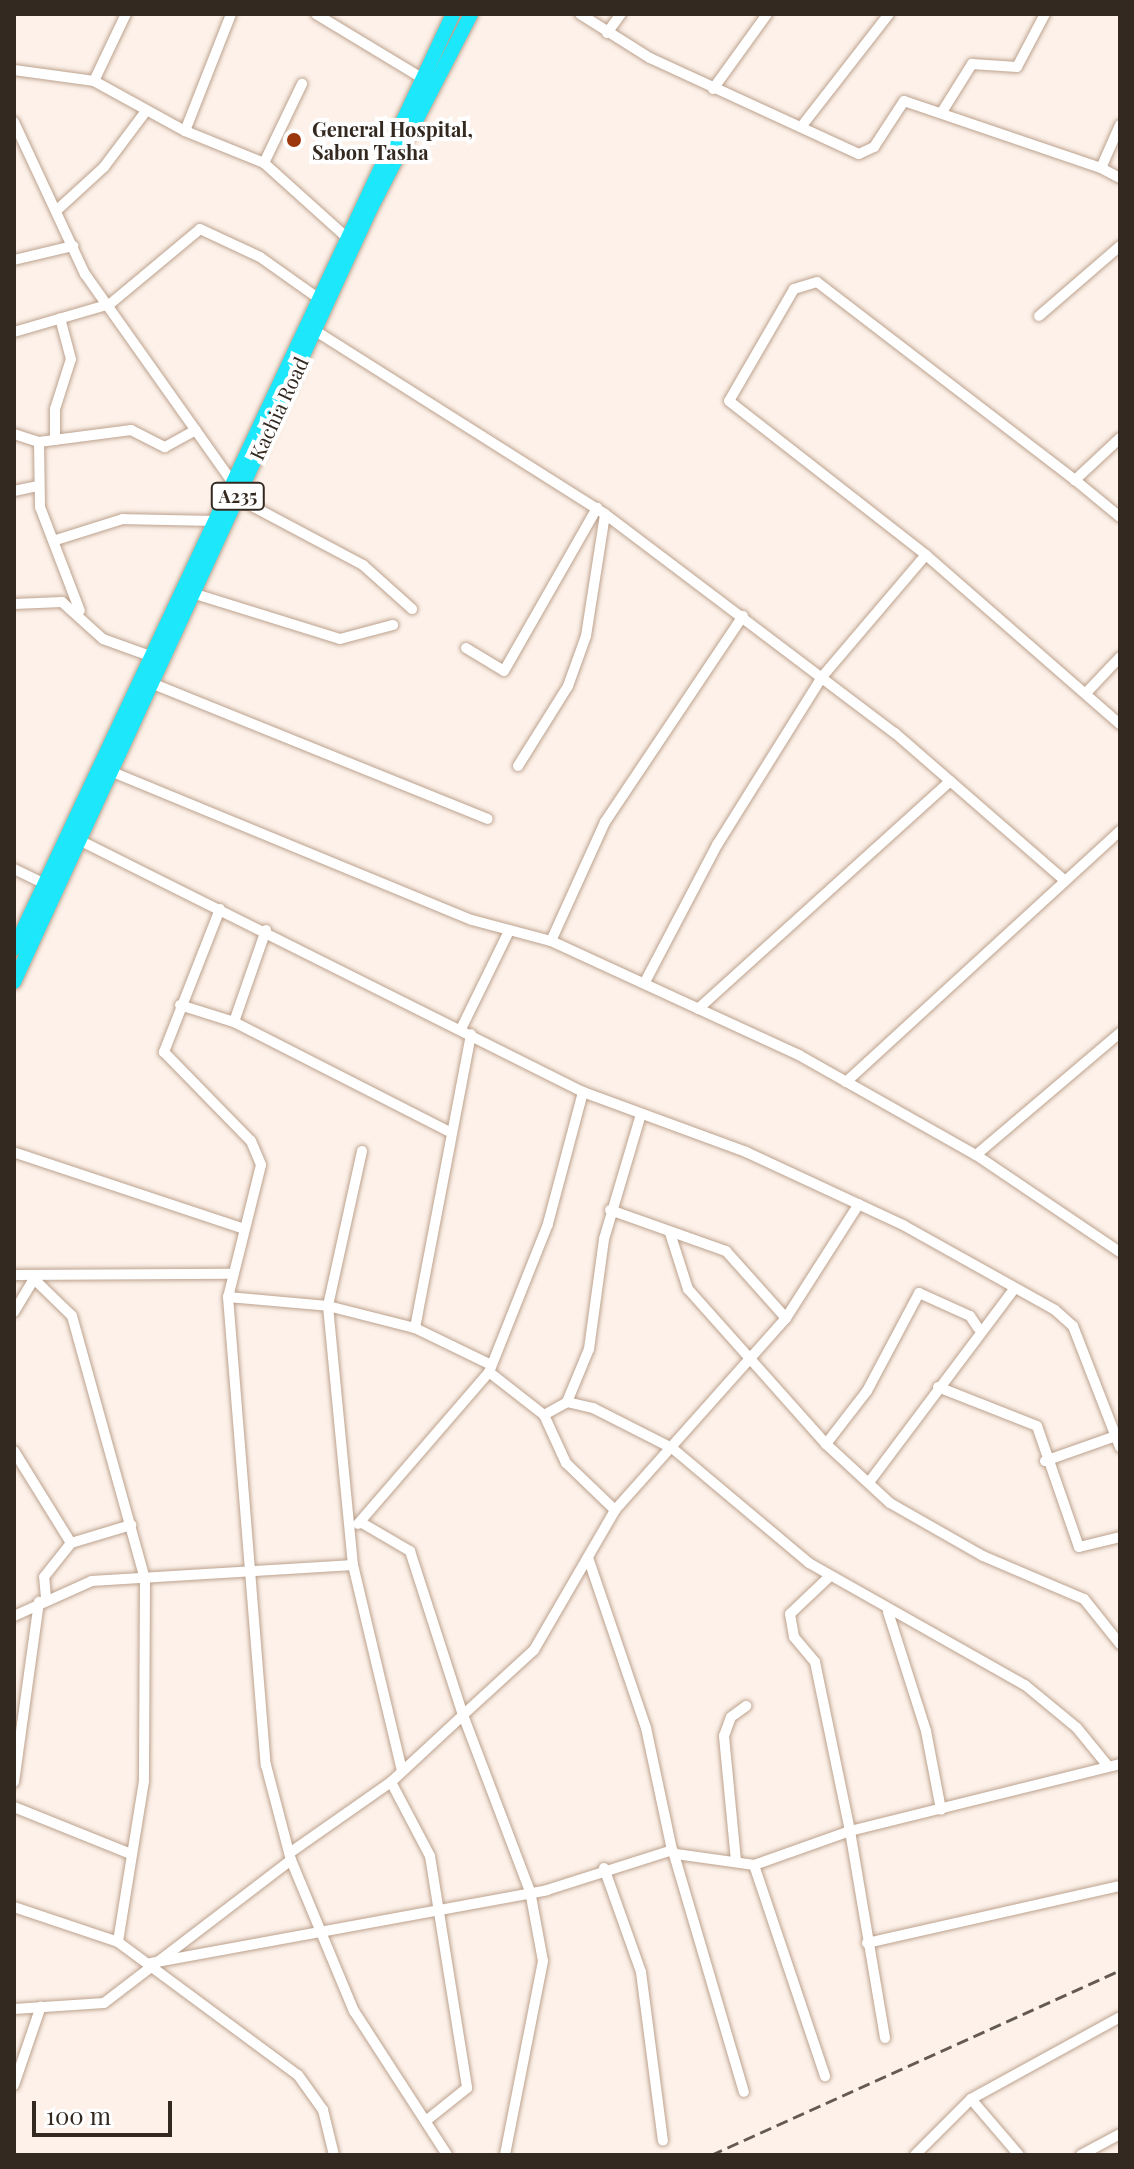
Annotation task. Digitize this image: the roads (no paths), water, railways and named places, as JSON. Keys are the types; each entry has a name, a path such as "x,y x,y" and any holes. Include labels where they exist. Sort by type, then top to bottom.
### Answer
{"highway":[{"name":"Kachia Road","path":"14,949 315,296 453,14"},
{"name":"Kachia Road","path":"14,982 314,330 471,14"}],"street":[{"path":"94,81 126,14"},
{"path":"185,131 231,14"},
{"path":"316,14 420,77"},
{"path":"580,14 607,33 713,89 859,154 874,147 904,101 1101,168 1120,178"},
{"path":"607,33 621,14"},
{"path":"713,89 767,14"},
{"path":"801,127 889,14"},
{"path":"942,112 972,64 1017,67 1045,14"},
{"path":"14,70 94,81 185,131 264,163 344,235"},
{"path":"264,163 302,84"},
{"path":"56,211 104,167 146,111"},
{"path":"14,122 73,246 230,479"},
{"path":"1101,168 1120,125"},
{"path":"14,332 110,304 200,229 260,257 315,296"},
{"path":"14,260 73,246"},
{"path":"1039,316 1120,246"},
{"path":"1120,517 817,282 805,281 729,401 926,555 1087,692 1120,724"},
{"path":"55,440 55,409 71,359 60,318"},
{"path":"314,330 601,511 822,677 950,781 1064,880"},
{"path":"14,434 39,442 131,430 165,447 196,430"},
{"path":"1075,480 1120,438"},
{"path":"39,442 38,486 80,611 103,639 150,656"},
{"path":"14,491 38,486"},
{"path":"237,498 363,565 412,609"},
{"path":"466,648 504,671 601,511"},
{"path":"518,766 568,686 586,636 601,511"},
{"path":"56,540 123,519 210,521"},
{"path":"645,982 717,845 822,677 926,555"},
{"path":"192,593 340,639 393,625"},
{"path":"14,604 36,599 80,611"},
{"path":"551,941 605,822 743,616"},
{"path":"1087,692 1120,657"},
{"path":"151,683 488,819"},
{"path":"110,771 509,931 551,941 645,982 846,1082 976,1155 1119,1246"},
{"path":"698,1009 950,781"},
{"path":"846,1082 1120,831"},
{"path":"79,840 266,930 583,1092 859,1204 1015,1288 1073,1326 1118,1442 1045,1461"},
{"path":"14,869 45,884"},
{"path":"220,909 164,1052 259,1152 228,1297 266,1765 291,1856 354,2011 447,2155"},
{"path":"234,1022 266,930"},
{"path":"415,1328 466,1031 509,931"},
{"path":"180,1005 234,1022 450,1132"},
{"path":"976,1155 1120,1033"},
{"path":"357,1524 489,1368 548,1224 583,1092"},
{"path":"544,1415 567,1402 596,1319 610,1210 641,1114"},
{"path":"362,1151 328,1306 357,1524 353,1565 402,1770"},
{"path":"16,1153 244,1229"},
{"path":"14,2009 104,2003 151,1963 391,1782 529,1657 615,1510 672,1448 746,1359 786,1318 859,1204"},
{"path":"610,1210 726,1251 786,1318"},
{"path":"670,1233 688,1289 746,1359 826,1444 870,1481 890,1503 983,1556 1084,1599 1120,1644"},
{"path":"14,1275 34,1279 232,1274"},
{"path":"14,1312 34,1279"},
{"path":"34,1279 72,1316 145,1579 150,1683 118,1942"},
{"path":"870,1481 978,1328 1015,1288"},
{"path":"826,1444 867,1391 919,1293 970,1316 978,1328"},
{"path":"228,1297 328,1306 415,1328 489,1368 544,1415 566,1463 615,1510"},
{"path":"938,1387 1037,1426 1045,1461 1079,1547 1120,1537"},
{"path":"567,1402 619,1418 672,1448 830,1576 888,1612 1025,1685 1077,1728 1114,1765"},
{"path":"14,1451 71,1543"},
{"path":"357,1524 410,1551 463,1715 530,1891 543,1961 505,2155"},
{"path":"14,1782 44,1577 71,1543 131,1525"},
{"path":"588,1558 646,1728 674,1852 744,2092"},
{"path":"14,1616 43,1600 92,1581 252,1574 353,1565"},
{"path":"830,1576 790,1614 794,1637 815,1662 850,1831 885,2038"},
{"path":"888,1612 919,1704 941,1810"},
{"path":"736,1861 724,1736 731,1717 746,1706"},
{"path":"151,1963 319,1931 444,1912 674,1852 754,1865 850,1831 1114,1765"},
{"path":"391,1782 430,1856 444,1912 459,2071 467,2088 427,2120"},
{"path":"14,1807 131,1854"},
{"path":"754,1865 825,2076"},
{"path":"604,1868 641,1972 663,2141"},
{"path":"867,1943 1120,1886"},
{"path":"14,1907 118,1942 151,1963 298,2075 323,2110 334,2155"},
{"path":"14,2085 41,2006"},
{"path":"915,2155 971,2099 1120,2017"},
{"path":"971,2099 1019,2155"},
{"path":"1081,2155 1120,2134"}],"railway":[{"path":"711,2155 1120,1970"}],"place":[{"name":"General Hospital, Sabon Tasha","path":"294,140"}]}
